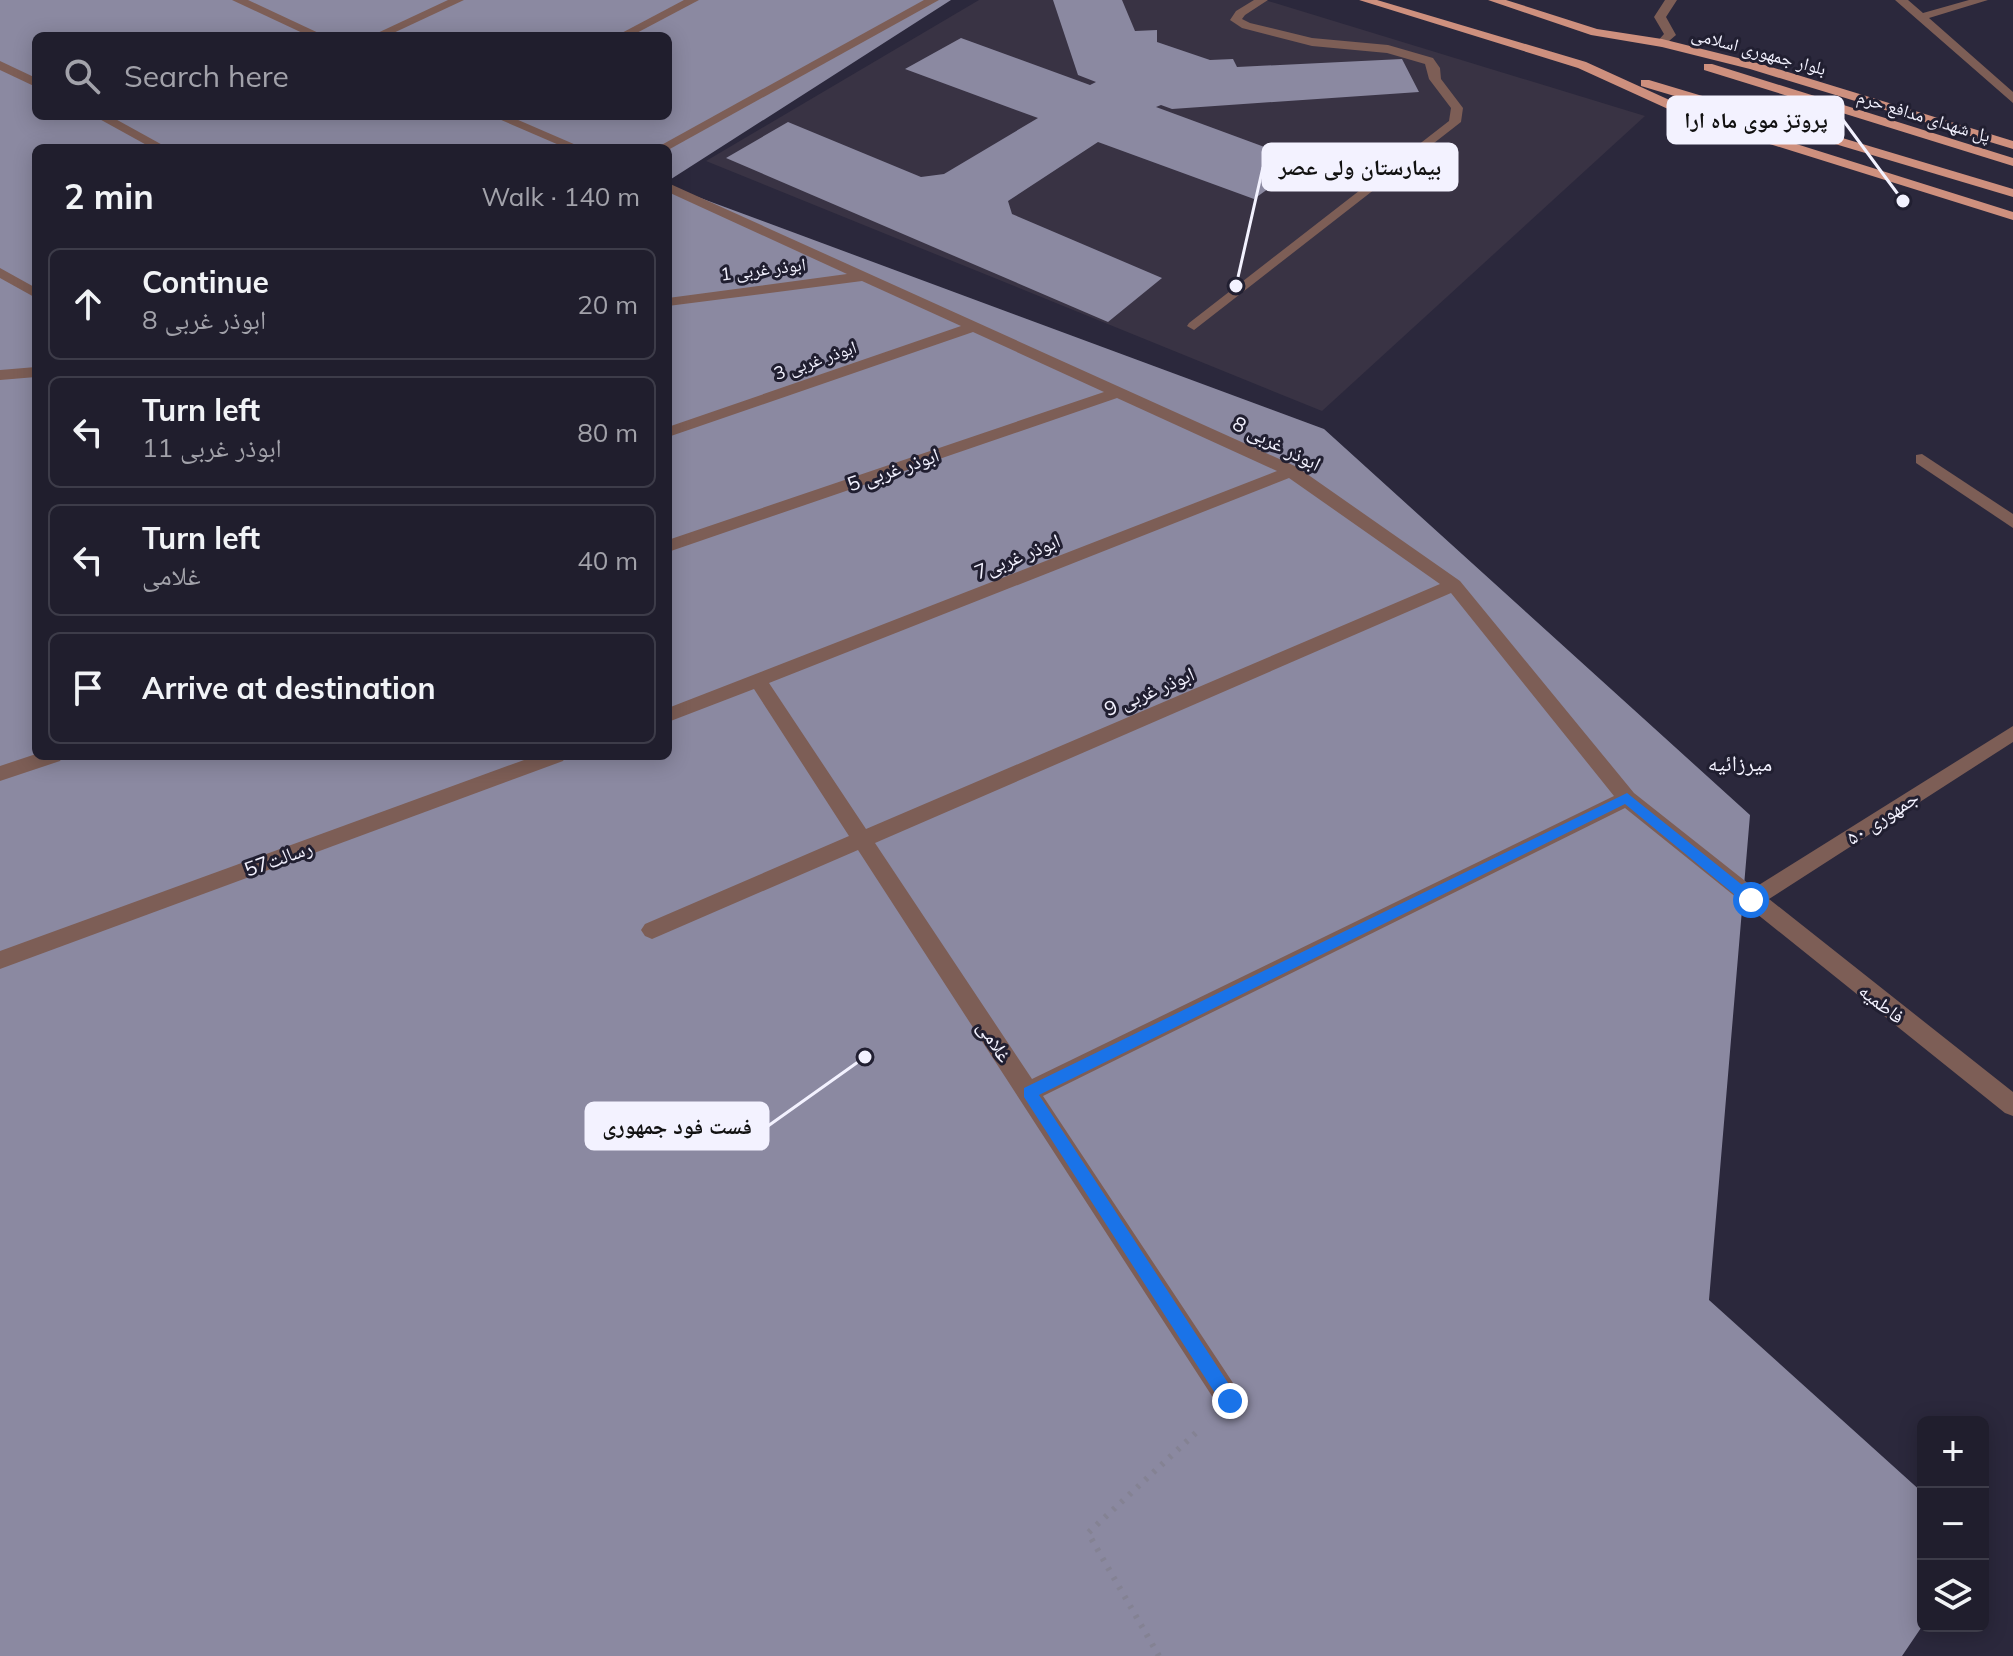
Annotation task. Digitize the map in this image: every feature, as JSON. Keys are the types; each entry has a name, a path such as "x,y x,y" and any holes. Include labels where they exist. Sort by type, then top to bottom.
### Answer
{"main road":[{"path":"1365,0 2013,193"},
{"name":"بلوار جمهوری اسلامی","path":"1494,0 1595,32 1662,43 1754,66 2013,145"},
{"name":"پل شهدای مدافع حرم","path":"1595,32 2013,162"},
{"path":"1582,65 1694,116 2013,216"}],"street":[{"path":"238,0 310,32"},
{"path":"386,32 458,0"},
{"path":"630,32 693,0"},
{"path":"669,144 933,0"},
{"path":"1194,326 1455,122 1457,108 1435,79 1434,68 1429,61 1388,49 1312,42 1246,26 1236,20 1240,13 1262,0"},
{"path":"1662,43 1670,35 1660,17 1671,0"},
{"path":"1901,0 2013,99"},
{"path":"1921,17 1982,0"},
{"path":"0,65 32,81"},
{"path":"108,120 154,144"},
{"path":"508,120 567,144"},
{"name":"ابوذر غربی 8","path":"672,189 1291,471 1454,585 1627,798 1751,900"},
{"path":"0,272 32,292"},
{"name":"ابوذر غربی 1","path":"672,301 864,276"},
{"name":"ابوذر غربی 3","path":"672,431 975,326"},
{"path":"0,375 32,372"},
{"name":"ابوذر غربی 5","path":"672,545 1118,392"},
{"path":"1922,459 2013,522"},
{"name":"ابوذر غربی7","path":"759,682 1291,471"},
{"name":"ابوذر غربی 9","path":"652,930 1454,585"},
{"path":"672,714 759,682"},
{"name":"غلامی","path":"759,682 1230,1401"},
{"name":"جمهوری ۵۰","path":"1751,900 2013,733"},
{"path":"0,774 41,760"},
{"name":"رسالت57","path":"0,960 545,760"},
{"path":"1029,1092 1627,798"},
{"name":"فاطمیه","path":"1751,900 2013,1106"}],"path":[{"path":"1159,1656 1088,1533 1230,1401"}],"shaded area":[{"path":"979,0 1265,0 1645,116 1322,411 706,161"}],"building":[{"path":"0,0 951,0 672,178 672,144 32,144 32,760 672,760 672,187 1324,429 1750,815 1709,1300 1917,1488 1918,1632 1902,1656 0,1656"},
{"path":"1053,0 1122,0 1135,31 1157,30 1157,42 1210,60 1233,59 1237,67 1402,59 1419,92 1172,109 1161,105 1156,107 1305,162 1254,199 1098,142 1008,201 1012,214 1162,278 1108,322 726,158 788,122 921,177 944,174 1038,118 905,69 961,38 1090,85 1096,82 1078,75"}],"place":[{"name":"پروتز موی ماه ارا","path":"1903,201"},
{"name":"بیمارستان ولی عصر","path":"1236,286"},
{"name":"فست فود جمهوری","path":"865,1057"}],"district":[{"name":"میرزائیه","path":"1740,763"}],"route":[{"path":"1230,1401 1029,1092 1627,798 1751,900"}]}
